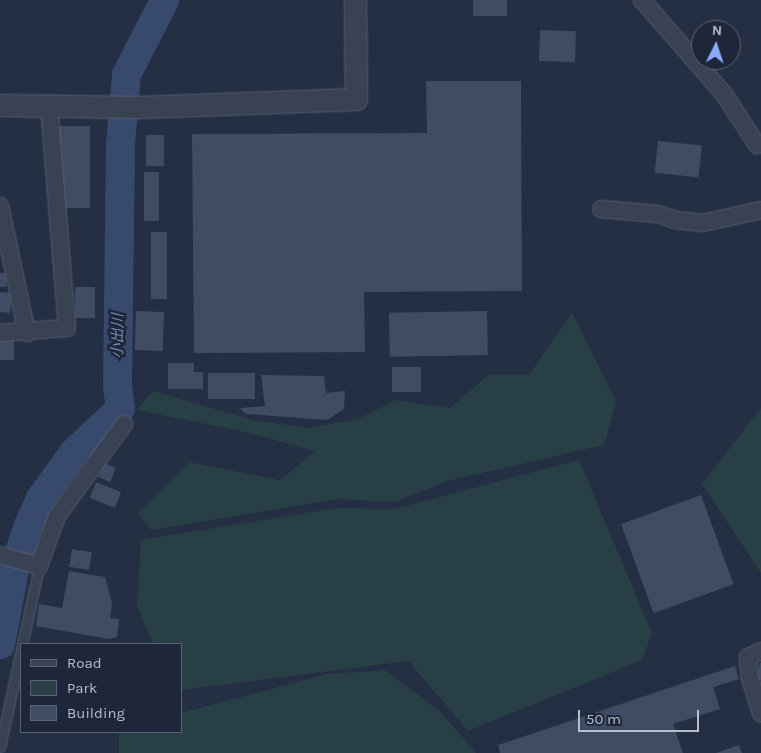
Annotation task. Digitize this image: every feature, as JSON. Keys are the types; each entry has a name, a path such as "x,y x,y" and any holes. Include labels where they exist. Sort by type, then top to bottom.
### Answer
{"street":[{"path":"0,105 140,107 356,99 356,0"},
{"path":"642,0 724,94 760,148"},
{"path":"0,333 27,333 67,328 49,106"},
{"path":"0,206 27,333"},
{"path":"601,209 658,214 675,220 703,223 761,210"},
{"path":"3,556 33,564 57,516 124,424"},
{"path":"761,651 748,657 750,678 761,713"}],"lane":[{"path":"0,746 33,564"}],"green space":[{"path":"572,312 616,402 604,445 448,481 395,502 337,499 151,530 138,513 189,462 280,480 315,451 245,432 136,410 153,391 253,420 308,428 358,419 396,400 450,408 488,375 529,375"},
{"path":"761,408 761,573 702,484"},
{"path":"579,460 652,633 642,660 468,731 408,661 182,690 182,643 153,643 137,606 141,540 336,508 394,509"},
{"path":"385,670 441,712 476,753 119,753 119,733 182,733 182,713 327,674"}],"building":[{"path":"473,0 507,0 507,16 473,16"},
{"path":"540,30 576,31 575,62 539,61"},
{"path":"426,81 521,81 522,291 364,292 365,352 194,353 192,134 427,133"},
{"path":"59,126 90,126 90,208 59,208"},
{"path":"146,135 164,135 164,166 146,166"},
{"path":"658,141 702,146 698,177 655,173"},
{"path":"144,172 159,172 159,221 144,221"},
{"path":"151,232 167,232 167,299 151,299"},
{"path":"0,273 7,273 6,287 0,287"},
{"path":"75,287 95,287 95,318 75,318"},
{"path":"0,292 12,293 10,313 0,312"},
{"path":"136,311 164,312 163,351 135,350"},
{"path":"487,311 488,355 390,357 389,313"},
{"path":"0,336 14,336 14,360 0,360"},
{"path":"168,363 194,363 194,372 203,372 203,389 168,389"},
{"path":"392,367 421,367 421,392 392,392"},
{"path":"208,373 255,373 255,399 208,399"},
{"path":"261,375 324,376 326,393 345,391 344,409 327,420 246,414 240,408 265,406"},
{"path":"104,463 116,468 110,482 98,477"},
{"path":"96,482 121,492 115,508 90,498"},
{"path":"701,495 733,584 654,613 621,524"},
{"path":"72,549 92,552 89,570 69,567"},
{"path":"69,571 105,577 112,603 110,618 119,619 117,637 108,639 36,626 39,604 62,608"},
{"path":"761,663 761,680 756,679"},
{"path":"735,666 739,679 713,687 720,709 673,724 683,753 500,753 498,745"},
{"path":"739,745 742,753 716,753"}],"waterway":[{"name":"小出川","path":"0,644 15,564 27,527 40,498 73,452 120,408 117,387 120,144 126,74 164,0"}]}
